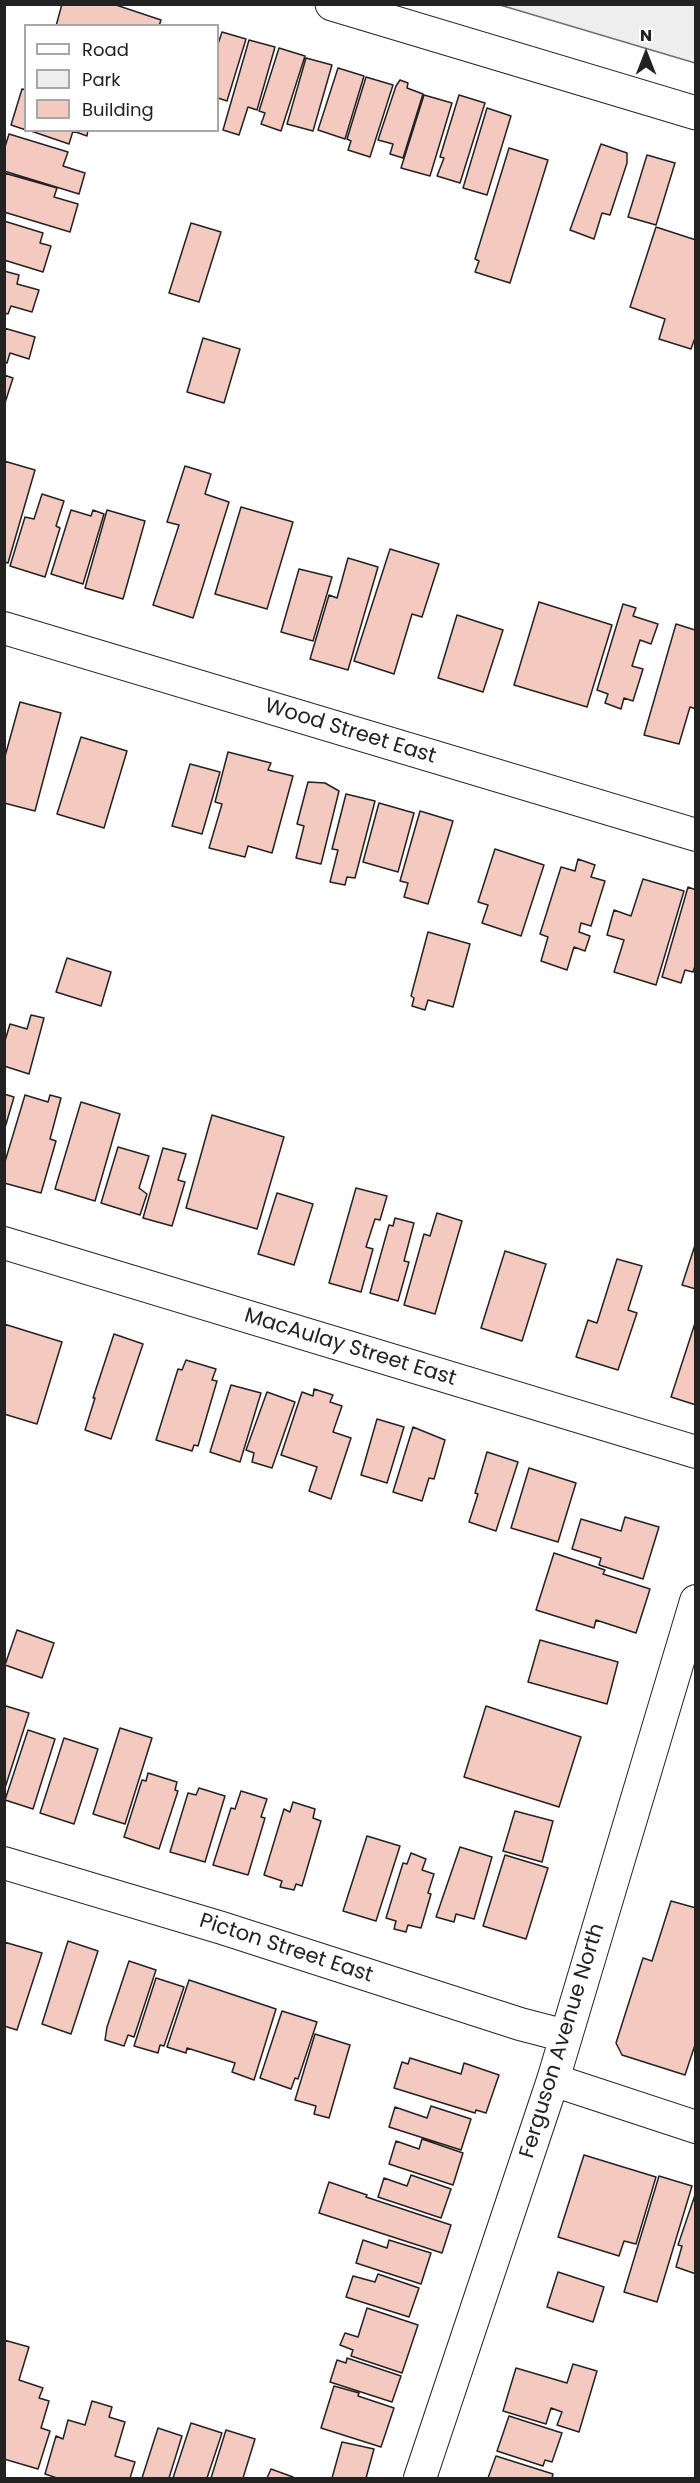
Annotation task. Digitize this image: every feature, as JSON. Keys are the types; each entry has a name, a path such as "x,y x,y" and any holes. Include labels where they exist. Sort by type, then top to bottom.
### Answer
{"main road":[{"path":"332,4 696,113"}],"street":[{"name":"Wood Street East","path":"4,628 696,835"},
{"name":"MacAulay Street East","path":"4,1243 696,1452"},
{"name":"Ferguson Avenue North","path":"420,2478 553,2079 696,1601"},
{"name":"Picton Street East","path":"4,1863 222,1928 520,2024 566,2036"},
{"path":"553,2079 696,2127"}],"green space":[{"path":"500,5 695,5 695,63"}],"building":[{"path":"62,4 113,4 161,20 160,24 57,24"},
{"path":"222,32 246,39 227,101 219,98 219,41"},
{"path":"249,40 275,47 257,110 248,107 239,135 223,130"},
{"path":"279,48 305,56 281,131 261,124 265,113 259,111"},
{"path":"306,58 332,65 313,131 287,124"},
{"path":"338,68 364,76 345,139 318,130"},
{"path":"366,77 393,85 370,157 348,150 351,141 347,139"},
{"path":"400,80 408,83 407,88 423,94 403,158 390,154 393,144 378,140"},
{"path":"22,89 24,90 24,129 11,125"},
{"path":"424,95 452,103 430,176 401,168"},
{"path":"459,95 485,103 460,183 437,176 444,158 440,157"},
{"path":"487,108 511,116 487,195 463,188"},
{"path":"34,132 73,132 69,144"},
{"path":"76,132 88,132 87,136"},
{"path":"9,134 68,152 63,166 85,173 79,194 4,171 4,150"},
{"path":"601,144 627,153 627,163 610,215 602,213 594,239 570,230"},
{"path":"509,148 548,160 510,283 475,272 479,261 475,259"},
{"path":"647,155 675,163 656,225 628,217"},
{"path":"4,173 57,188 54,197 78,204 70,232 4,212"},
{"path":"4,221 43,233 40,243 51,246 43,272 4,260"},
{"path":"191,223 221,232 199,302 169,293"},
{"path":"656,227 696,240 696,335 691,349 659,339 665,319 630,307"},
{"path":"4,271 19,275 17,284 39,290 32,312 11,306 8,314 4,313"},
{"path":"4,328 35,337 29,359 10,353 7,363 4,363"},
{"path":"203,338 240,349 224,403 187,392"},
{"path":"4,375 13,378 4,406"},
{"path":"4,461 35,470 8,563 4,562"},
{"path":"185,466 211,474 205,494 229,502 193,618 153,605 179,525 167,522"},
{"path":"42,494 64,501 56,526 60,528 45,577 10,566 25,517 34,519"},
{"path":"241,507 293,522 267,609 215,594"},
{"path":"71,510 91,516 93,510 104,514 83,584 51,574"},
{"path":"107,510 145,521 123,599 85,588"},
{"path":"390,549 439,564 422,617 412,614 394,674 354,661"},
{"path":"348,558 378,567 348,670 310,659 329,595 337,598"},
{"path":"299,569 332,577 313,641 281,632"},
{"path":"539,602 612,625 587,707 514,685"},
{"path":"623,604 636,608 633,616 658,624 651,644 640,640 632,666 643,669 633,701 624,698 621,709 605,703 608,694 597,690"},
{"path":"457,615 503,630 483,692 438,678"},
{"path":"676,624 695,630 696,627 696,709 690,707 679,744 644,735"},
{"path":"20,702 61,713 35,811 4,803 4,760"},
{"path":"81,737 127,751 104,828 57,814"},
{"path":"228,752 271,763 268,770 293,776 272,853 248,846 245,857 209,848 222,804 215,802"},
{"path":"190,764 220,772 202,834 172,826"},
{"path":"308,782 325,783 339,791 321,864 296,858 304,826 297,824"},
{"path":"346,794 375,801 355,878 347,877 345,885 330,882 338,850 332,849"},
{"path":"379,803 414,813 398,872 363,862"},
{"path":"420,811 453,821 428,904 404,897 408,883 400,881"},
{"path":"495,849 544,865 521,936 482,923 488,905 478,902"},
{"path":"578,859 595,865 591,877 605,881 591,926 581,923 579,932 590,936 585,951 574,947 567,970 541,961 548,937 540,934 561,867 575,871"},
{"path":"643,879 684,891 656,985 614,972 624,940 607,935 614,910 631,916"},
{"path":"688,887 696,890 696,963 693,972 685,970 681,983 662,977"},
{"path":"428,932 470,944 453,1007 428,1000 425,1010 412,1006 414,998 411,996"},
{"path":"67,958 111,972 101,1006 56,992"},
{"path":"31,1015 44,1018 29,1074 4,1066 4,1044 10,1024 27,1029"},
{"path":"4,1094 14,1097 4,1131"},
{"path":"25,1095 48,1102 50,1095 61,1098 50,1139 56,1141 41,1193 4,1183 4,1165"},
{"path":"81,1102 120,1114 95,1201 55,1189"},
{"path":"212,1115 284,1137 257,1229 186,1208"},
{"path":"118,1147 149,1156 139,1188 147,1194 140,1215 101,1203"},
{"path":"163,1148 186,1154 178,1180 185,1182 172,1226 143,1218"},
{"path":"356,1188 387,1196 380,1220 375,1219 366,1247 373,1249 361,1292 329,1283"},
{"path":"277,1193 313,1204 294,1265 258,1254"},
{"path":"437,1213 462,1221 435,1314 404,1305 424,1234 430,1236"},
{"path":"395,1218 414,1223 404,1261 409,1262 398,1301 370,1293 389,1225 393,1226"},
{"path":"696,1242 696,1289 682,1285"},
{"path":"505,1251 546,1264 522,1341 481,1328"},
{"path":"617,1259 642,1266 628,1310 637,1313 618,1370 576,1357 588,1320 597,1323"},
{"path":"696,1320 696,1405 671,1397"},
{"path":"4,1324 62,1342 37,1424 4,1414"},
{"path":"114,1334 143,1344 111,1439 85,1430"},
{"path":"186,1360 216,1369 212,1380 217,1381 198,1446 194,1445 192,1451 156,1440 178,1369 182,1370"},
{"path":"231,1385 261,1393 240,1462 210,1452"},
{"path":"314,1389 333,1395 330,1402 342,1406 333,1432 351,1438 331,1499 309,1491 317,1467 281,1455 302,1392 313,1396"},
{"path":"267,1392 295,1402 272,1468 252,1462 254,1453 246,1450"},
{"path":"377,1419 404,1427 387,1483 361,1475"},
{"path":"413,1427 445,1440 434,1479 429,1478 422,1501 393,1492"},
{"path":"487,1452 518,1462 496,1531 469,1522"},
{"path":"529,1468 576,1483 558,1542 511,1528"},
{"path":"625,1517 659,1527 643,1579 599,1565 601,1558 572,1549 581,1519 621,1531"},
{"path":"554,1553 605,1570 603,1574 650,1589 636,1633 596,1620 594,1628 536,1610"},
{"path":"17,1630 54,1643 42,1678 5,1665"},
{"path":"540,1640 618,1662 607,1704 528,1682"},
{"path":"6,1706 29,1713 4,1791 4,1710"},
{"path":"486,1706 581,1737 559,1807 464,1777"},
{"path":"120,1728 152,1738 125,1824 93,1814"},
{"path":"28,1730 55,1739 33,1809 5,1800"},
{"path":"64,1738 98,1749 74,1824 40,1813"},
{"path":"148,1773 177,1782 175,1790 178,1791 159,1849 124,1837 142,1780 146,1781"},
{"path":"199,1788 225,1796 205,1862 170,1852 188,1793 196,1795"},
{"path":"241,1791 267,1799 261,1817 265,1818 248,1875 213,1865 231,1808 235,1809"},
{"path":"293,1802 315,1809 313,1818 321,1821 302,1886 296,1884 294,1890 280,1887 282,1881 264,1875 284,1809 290,1812"},
{"path":"515,1811 553,1821 542,1862 503,1851"},
{"path":"367,1836 400,1846 376,1921 343,1911"},
{"path":"460,1847 492,1857 474,1919 456,1914 454,1922 436,1917"},
{"path":"411,1853 426,1859 422,1870 434,1874 421,1928 408,1925 406,1932 394,1929 396,1921 386,1918 403,1863 407,1864"},
{"path":"505,1855 548,1868 526,1939 483,1926"},
{"path":"671,1901 696,1908 696,2042 685,2075 622,2055 616,2043 643,1958 652,1961"},
{"path":"68,1941 98,1951 71,2034 42,2024"},
{"path":"4,1942 42,1953 17,2030 4,2026"},
{"path":"129,1961 156,1970 134,2037 128,2035 124,2046 105,2040 107,2027"},
{"path":"156,1978 184,1987 164,2046 160,2045 158,2053 134,2046"},
{"path":"189,1980 276,2009 254,2080 232,2072 235,2063 187,2048 186,2053 167,2047"},
{"path":"282,2011 317,2022 298,2079 295,2078 291,2089 260,2078"},
{"path":"315,2034 350,2045 329,2118 314,2114 316,2106 295,2100"},
{"path":"410,2058 461,2074 464,2063 499,2075 486,2113 476,2110 475,2113 394,2088 402,2062 408,2064"},
{"path":"431,2106 471,2119 461,2150 389,2127 395,2107 427,2118"},
{"path":"422,2139 463,2153 453,2185 389,2164 396,2141 419,2149"},
{"path":"584,2155 656,2177 636,2244 624,2241 619,2256 558,2237"},
{"path":"411,2175 451,2189 441,2218 378,2197 384,2178 407,2186"},
{"path":"659,2176 692,2186 657,2302 624,2292"},
{"path":"329,2182 367,2195 366,2197 451,2225 442,2253 319,2213"},
{"path":"695,2195 696,2274 676,2267 682,2246 678,2245"},
{"path":"363,2240 387,2248 389,2240 431,2253 421,2284 356,2263"},
{"path":"558,2272 604,2287 593,2322 547,2307"},
{"path":"378,2274 419,2288 409,2317 346,2297 353,2276 375,2282"},
{"path":"367,2308 418,2325 402,2373 351,2356 353,2350 340,2345 345,2333 358,2337"},
{"path":"4,2340 29,2347 19,2380 43,2388 39,2398 49,2401 41,2428 50,2431 38,2469 4,2459"},
{"path":"347,2358 401,2376 392,2402 330,2382 337,2360 346,2363"},
{"path":"573,2364 597,2371 579,2432 557,2425 562,2412 551,2408 546,2424 503,2411 516,2368 567,2383"},
{"path":"334,2386 359,2393 358,2396 394,2408 381,2447 321,2428"},
{"path":"92,2401 112,2407 109,2417 125,2422 115,2456 135,2462 130,2478 57,2478 45,2474 56,2436 63,2439 68,2420 85,2425"},
{"path":"509,2416 562,2433 552,2462 545,2460 543,2466 497,2451"},
{"path":"191,2423 222,2433 207,2478 173,2478"},
{"path":"158,2428 182,2436 169,2478 142,2478"},
{"path":"226,2430 255,2439 243,2478 211,2478"},
{"path":"342,2442 374,2449 366,2478 332,2478"},
{"path":"496,2456 553,2474 552,2478 488,2478"},
{"path":"271,2469 293,2477 267,2478"}]}
